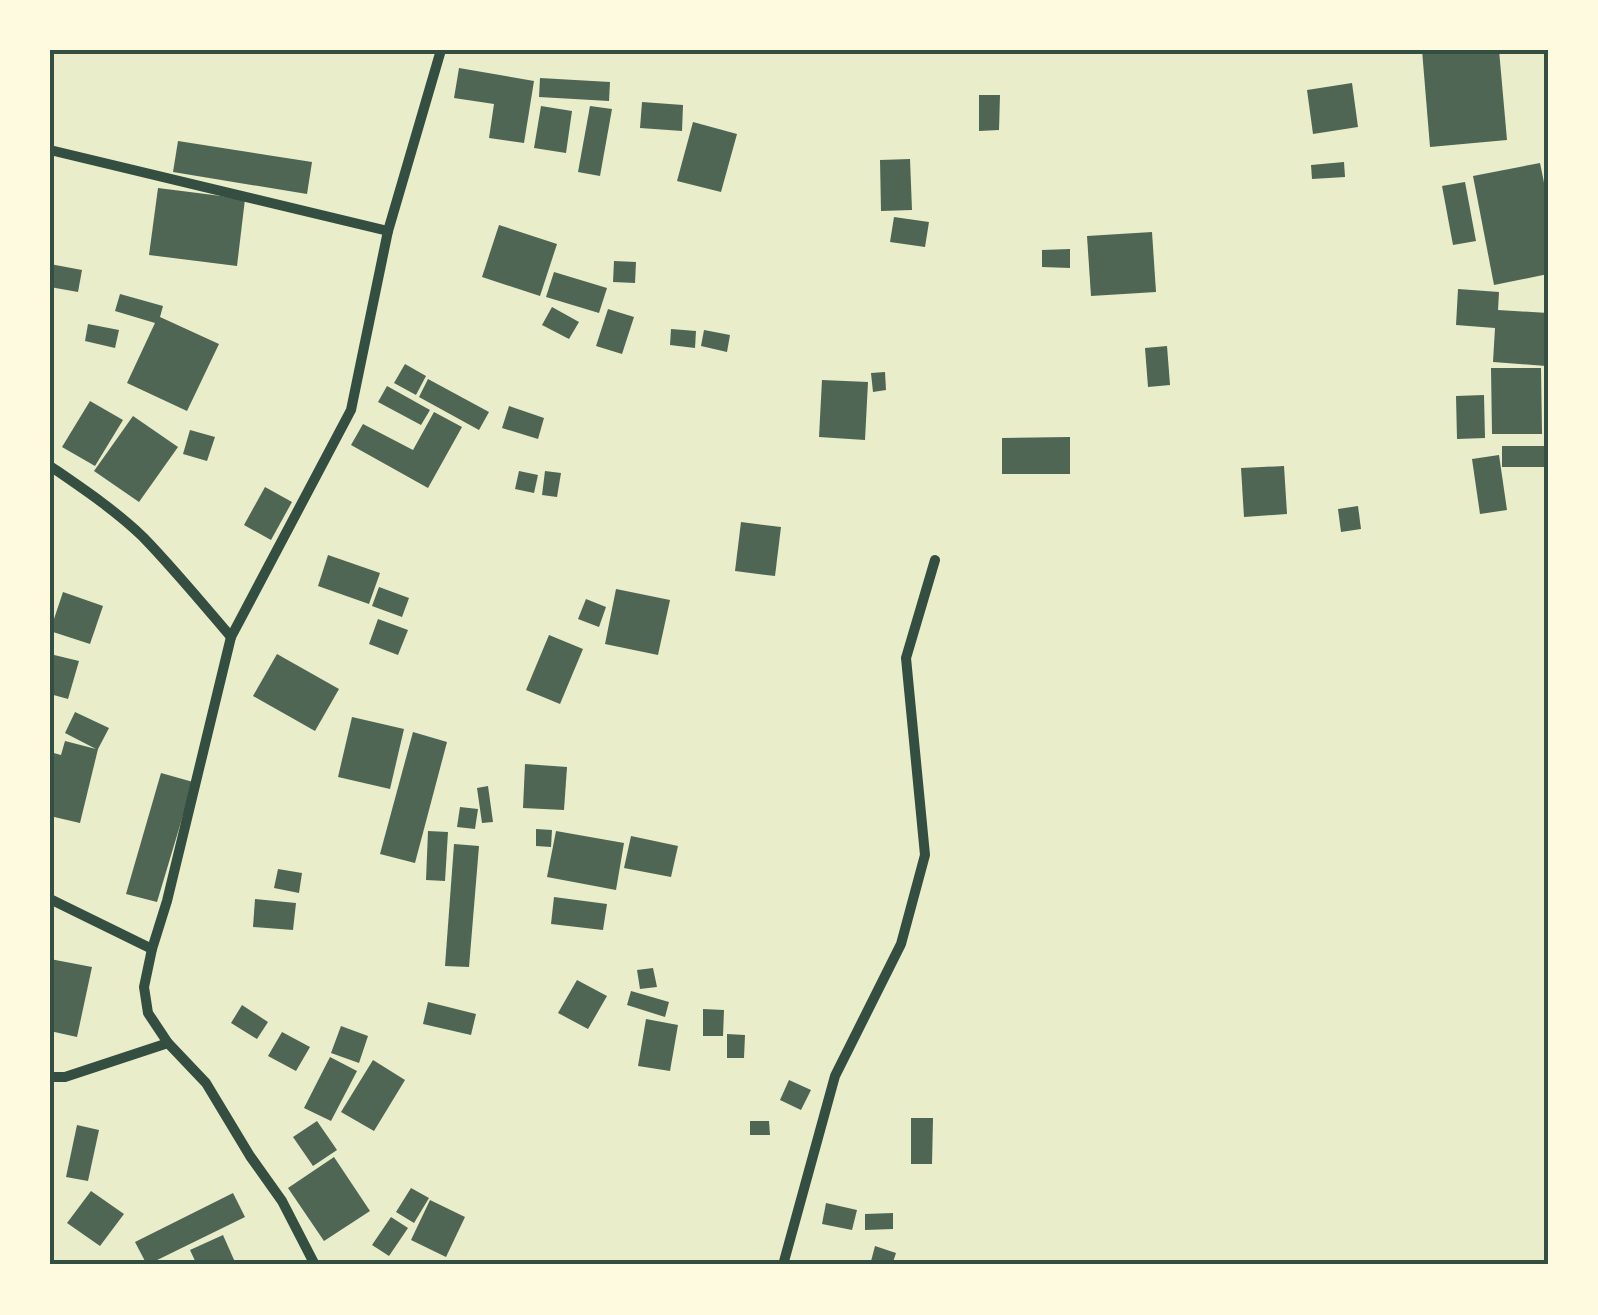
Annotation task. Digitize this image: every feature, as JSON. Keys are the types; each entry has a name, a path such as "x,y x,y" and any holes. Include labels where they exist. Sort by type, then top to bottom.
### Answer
{"street":[{"path":"315,1265 282,1202 206,1083 168,1043 148,1013 144,988 231,636 351,410 388,232 441,50"},
{"path":"50,150 388,232"},
{"path":"50,466 140,535 231,636"},
{"path":"782,1265 834,1076 901,944 925,855 906,658 935,560"},
{"path":"50,898 152,949"},
{"path":"50,1077 66,1076 168,1043"}],"building":[{"path":"1422,50 1499,50 1507,140 1430,147"},
{"path":"459,68 534,81 524,143 489,138 494,104 454,98"},
{"path":"540,78 610,82 609,101 539,97"},
{"path":"1352,83 1358,127 1313,134 1307,90"},
{"path":"979,95 1000,95 999,130 979,131"},
{"path":"642,102 683,105 682,131 640,128"},
{"path":"541,106 572,111 566,153 534,148"},
{"path":"590,106 612,109 600,176 578,172"},
{"path":"693,122 737,134 721,192 677,181"},
{"path":"178,141 312,162 307,194 173,172"},
{"path":"910,159 912,210 881,211 880,160"},
{"path":"1344,162 1345,177 1312,179 1311,165"},
{"path":"1540,163 1548,202 1548,274 1494,285 1473,176"},
{"path":"1465,182 1476,241 1453,245 1442,186"},
{"path":"158,188 245,199 237,266 149,255"},
{"path":"894,217 929,222 925,247 890,242"},
{"path":"499,225 557,244 540,296 482,277"},
{"path":"1152,232 1156,292 1091,296 1087,236"},
{"path":"1070,249 1070,268 1042,267 1042,250"},
{"path":"614,261 636,262 635,283 613,282"},
{"path":"50,264 82,270 78,292 50,287"},
{"path":"554,272 607,288 599,313 546,297"},
{"path":"1458,289 1499,292 1498,310 1548,313 1546,366 1493,362 1495,328 1456,325"},
{"path":"120,294 163,306 160,317 219,344 187,411 127,383 155,323 115,311"},
{"path":"552,307 579,322 569,339 542,325"},
{"path":"608,309 634,317 622,354 596,346"},
{"path":"88,324 119,330 115,348 85,341"},
{"path":"671,329 696,331 695,348 670,345"},
{"path":"704,330 730,335 727,352 701,346"},
{"path":"1167,346 1170,385 1148,387 1145,348"},
{"path":"405,364 426,376 416,395 394,383"},
{"path":"1491,368 1541,368 1542,434 1492,434"},
{"path":"885,372 886,390 873,392 871,373"},
{"path":"428,379 489,412 479,430 419,397"},
{"path":"822,380 868,382 865,440 819,437"},
{"path":"387,386 430,410 421,425 378,402"},
{"path":"1484,395 1485,438 1457,439 1456,396"},
{"path":"90,401 123,420 95,466 62,447"},
{"path":"509,406 544,418 538,439 502,428"},
{"path":"434,412 462,427 428,488 351,445 363,424 413,450"},
{"path":"133,416 178,447 139,502 94,471"},
{"path":"190,430 215,437 207,461 183,454"},
{"path":"1070,437 1070,474 1002,474 1002,438"},
{"path":"1502,446 1548,446 1548,467 1502,467"},
{"path":"1499,455 1507,510 1480,514 1472,459"},
{"path":"1284,466 1287,514 1244,517 1241,468"},
{"path":"519,471 538,475 534,493 515,489"},
{"path":"545,471 561,473 557,497 542,495"},
{"path":"265,487 292,502 271,540 244,525"},
{"path":"1358,506 1361,529 1341,532 1338,509"},
{"path":"741,522 781,527 775,576 735,571"},
{"path":"328,555 380,573 369,604 318,586"},
{"path":"379,587 409,598 402,617 372,606"},
{"path":"616,589 670,600 658,655 605,644"},
{"path":"63,592 103,606 90,644 50,631"},
{"path":"586,599 606,607 599,627 578,619"},
{"path":"378,619 408,630 398,655 369,644"},
{"path":"549,635 583,649 560,704 526,690"},
{"path":"50,654 79,661 68,699 50,694"},
{"path":"277,654 339,689 315,731 253,696"},
{"path":"75,712 109,728 98,749 80,823 50,816 50,752 61,755 65,741 96,749 65,733"},
{"path":"352,717 404,729 390,789 338,777"},
{"path":"413,732 447,742 415,863 380,854"},
{"path":"525,764 567,767 564,810 523,808"},
{"path":"161,773 193,782 157,902 126,894"},
{"path":"488,786 493,822 482,823 477,788"},
{"path":"460,807 478,809 475,829 457,827"},
{"path":"536,829 552,830 551,847 536,846"},
{"path":"428,831 448,832 445,881 426,880"},
{"path":"556,831 624,843 616,890 547,877"},
{"path":"631,836 678,846 671,877 624,868"},
{"path":"454,844 479,846 469,967 445,966"},
{"path":"278,869 302,873 299,893 274,888"},
{"path":"554,897 607,904 603,930 551,924"},
{"path":"255,899 296,903 293,930 253,927"},
{"path":"50,959 92,967 77,1037 50,1031"},
{"path":"653,968 657,987 640,989 637,970"},
{"path":"577,980 607,996 588,1029 558,1013"},
{"path":"631,991 669,1002 665,1017 627,1005"},
{"path":"428,1002 476,1014 471,1035 423,1024"},
{"path":"242,1005 268,1022 257,1039 231,1023"},
{"path":"703,1009 724,1010 723,1036 703,1036"},
{"path":"646,1019 678,1025 670,1071 638,1066"},
{"path":"341,1026 368,1036 359,1063 331,1053"},
{"path":"282,1032 310,1047 296,1071 268,1056"},
{"path":"727,1034 745,1035 744,1058 727,1058"},
{"path":"330,1057 357,1071 331,1121 304,1108"},
{"path":"373,1060 405,1080 374,1131 341,1112"},
{"path":"789,1080 811,1090 801,1110 780,1100"},
{"path":"911,1118 933,1118 932,1164 911,1164"},
{"path":"317,1121 337,1150 313,1166 293,1137"},
{"path":"750,1121 769,1121 770,1135 750,1135"},
{"path":"77,1125 99,1130 88,1181 66,1177"},
{"path":"334,1157 370,1211 324,1241 288,1188"},
{"path":"411,1188 429,1198 414,1223 396,1212"},
{"path":"91,1191 124,1214 100,1246 67,1223"},
{"path":"233,1193 245,1217 147,1265 135,1242"},
{"path":"430,1200 465,1217 446,1257 411,1240"},
{"path":"826,1203 857,1210 852,1230 822,1224"},
{"path":"893,1213 893,1229 865,1230 865,1214"},
{"path":"391,1217 408,1228 389,1256 372,1245"},
{"path":"223,1235 235,1262 197,1265 190,1250"},
{"path":"875,1246 896,1253 892,1265 870,1265"}]}
